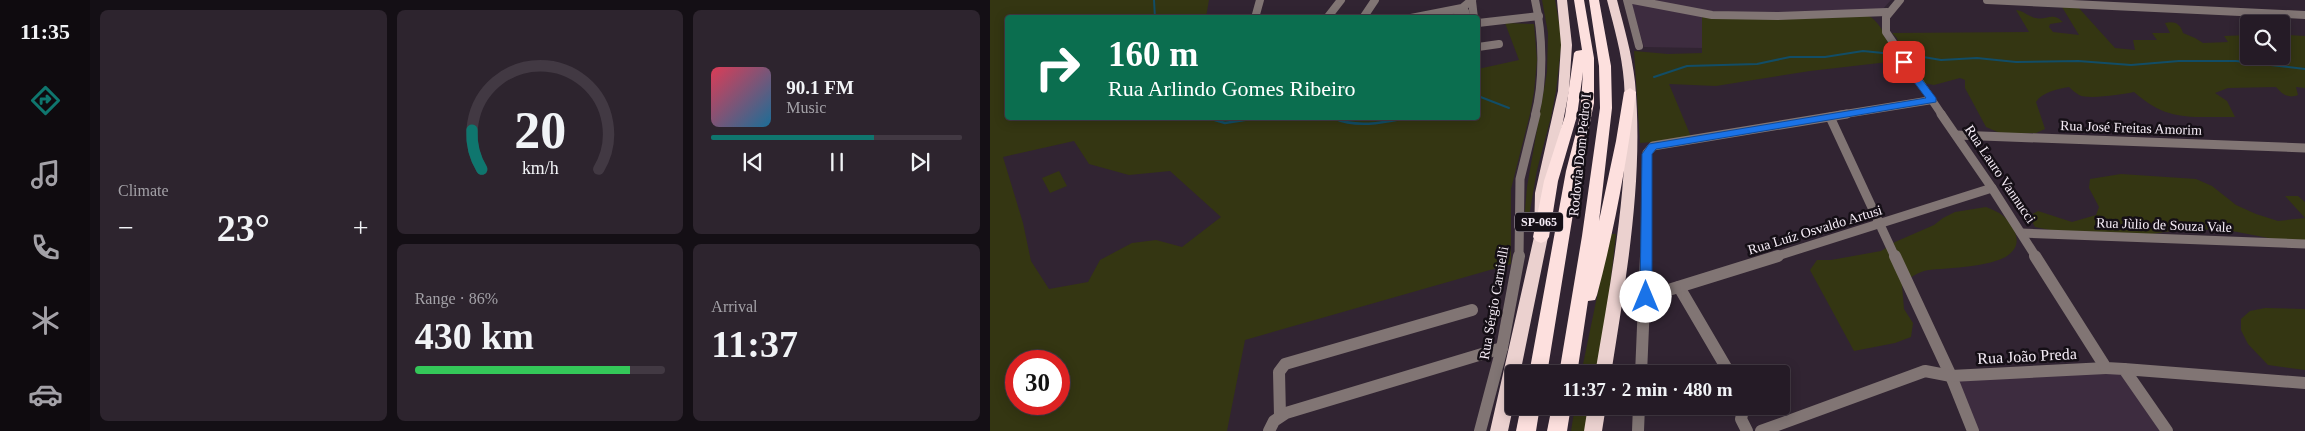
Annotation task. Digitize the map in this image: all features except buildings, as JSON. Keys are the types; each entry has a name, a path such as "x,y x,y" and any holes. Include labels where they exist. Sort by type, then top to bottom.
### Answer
{"highway":[{"name":"SP-065","path":"1499,431 1541,237 1539,223 1542,184 1558,121 1567,39 1562,0"},
{"name":"Rodovia Dom Pedro I","path":"1540,365 1558,275 1572,178 1586,115 1589,66 1580,0"},
{"name":"Rodovia Dom Pedro I","path":"1570,365 1590,236 1595,183 1606,108 1605,66 1594,0"},
{"path":"1605,365 1621,268 1627,192 1630,92 1612,0"},
{"path":"1541,237 1551,181 1571,116 1580,62 1584,19"},
{"path":"1570,365 1598,262 1623,141 1630,92"},
{"path":"1526,431 1529,415"},
{"path":"1557,431 1560,415"},
{"path":"1593,431 1596,415"}],"street":[{"path":"1255,15 1260,0"},
{"path":"1329,15 1341,0"},
{"path":"1365,15 1375,0"},
{"name":"Rua Sérgio Carnielli","path":"1480,431 1502,348 1519,261 1520,178 1537,109 1542,59 1539,16 1535,0"},
{"path":"1627,0 1639,46"},
{"path":"1633,0 1712,15 1777,16 1887,12 1900,0"},
{"path":"1987,0 2305,15"},
{"path":"1427,15 1467,6 1472,1"},
{"path":"1472,1 1474,15"},
{"path":"1454,10 1465,11 1466,15"},
{"name":"Rua Lauro Vannucci","path":"1887,12 1884,24 1888,38 1992,188 2106,368"},
{"path":"1480,23 1539,16"},
{"path":"1480,47 1499,44"},
{"path":"1642,365 1646,297 1647,154 1653,146 1932,100"},
{"path":"1830,117 1951,376 1974,431"},
{"name":"Rua José Freitas Amorim","path":"1956,135 2305,148"},
{"name":"Rua Luíz Osvaldo Artusi","path":"1646,297 1992,188"},
{"name":"Rua Jùlio de Souza Vale","path":"2021,232 2305,244"},
{"path":"1679,287 1725,365"},
{"path":"1472,310 1285,364 1279,372 1274,423 1502,348"},
{"name":"Rua João Preda","path":"1761,431 1925,371 1951,376 2106,368 2305,383"},
{"path":"2124,369 2167,431"},
{"path":"1638,431 1639,415"},
{"path":"1742,415 1741,419 1746,431"}],"shaded area":[{"path":"1630,0 1891,0 1882,10 1702,14 1702,48 1644,47"},
{"path":"2124,369 2167,431 1975,431 1951,376"}],"green space":[{"path":"990,0 1209,0 1206,15 1005,15 1005,120 1480,120 1480,69 1519,60 1505,23 1534,24 1537,60 1534,92 1511,189 1511,264 1245,340 1227,431 990,431","holes":["1074,141 1089,164 1129,175 1170,171 1221,217 1182,247 1156,240 1132,243 1100,260 1088,282 1049,289 1031,261 1023,223 1003,157"]},
{"path":"1542,0 1555,0 1562,39 1551,117 1537,170 1527,228 1523,231 1527,187 1547,72 1548,33"},
{"path":"2077,6 2115,48 2135,50 2133,40 2157,40 2152,33 2170,33 2165,23 2168,22 2176,24 2183,33 2203,43 2228,42 2224,36 2240,35 2240,65 2290,65 2290,35 2305,36 2305,88 2296,87 2298,95 2288,96 2276,87 2228,88 2215,93 2227,101 2235,117 2193,117 2158,109 2134,92 2090,97 2079,95 2069,87 2046,93 2036,102 2045,129 2036,133 2002,134 1986,127 1965,88 1965,80 1960,78 1934,85 1923,83 1913,70 1915,66 1902,55 1897,38 1892,33 2029,32 2016,10 2040,19 2056,17 2063,22 2050,24 2049,27 2053,32 2079,35 2062,7"},
{"path":"1702,14 1866,15 1881,28 1897,61 1810,71 1716,86 1669,84 1692,139 1640,143 1634,51 1668,54 1702,53"},
{"path":"1059,171 1067,186 1050,193 1042,178"},
{"path":"2121,174 2196,179 2212,186 2236,205 2256,214 2278,221 2305,218 2305,245 2227,230 2184,229 2127,238 2066,233 2035,227 2029,216 2038,211 2072,222 2096,215 2099,207 2089,188 2090,179"},
{"path":"2285,196 2298,196 2305,202 2305,218"},
{"path":"1986,207 2003,215 2014,230 2016,243 2011,253 1999,260 1984,264 1935,269 1912,276 1902,285 1904,309 1913,323 1911,337 1895,343 1854,351 1810,270 1817,260 1831,260 1881,251 1895,242 1934,225 1955,212"},
{"path":"1610,234 1616,234 1605,331 1599,365 1583,365"},
{"path":"2265,308 2305,309 2305,370 2268,365 2248,344 2241,330 2241,319 2250,311"},
{"path":"1574,415 1589,415 1586,431 1571,431"}],"waterway":[{"path":"1154,0 1155,15"},
{"path":"1654,77 1687,66 1757,64 1790,57 1825,57 1863,51 1893,54"},
{"path":"1906,54 1941,60 1977,58 2016,62 2078,61 2131,65 2179,61 2236,61 2305,69"},
{"path":"1480,97 1509,108"},
{"path":"1215,120 1225,123 1244,120"},
{"path":"1339,120 1360,124 1395,120"}],"route":[{"path":"1646,297 1647,154 1653,146 1932,100 1904,62"}]}
